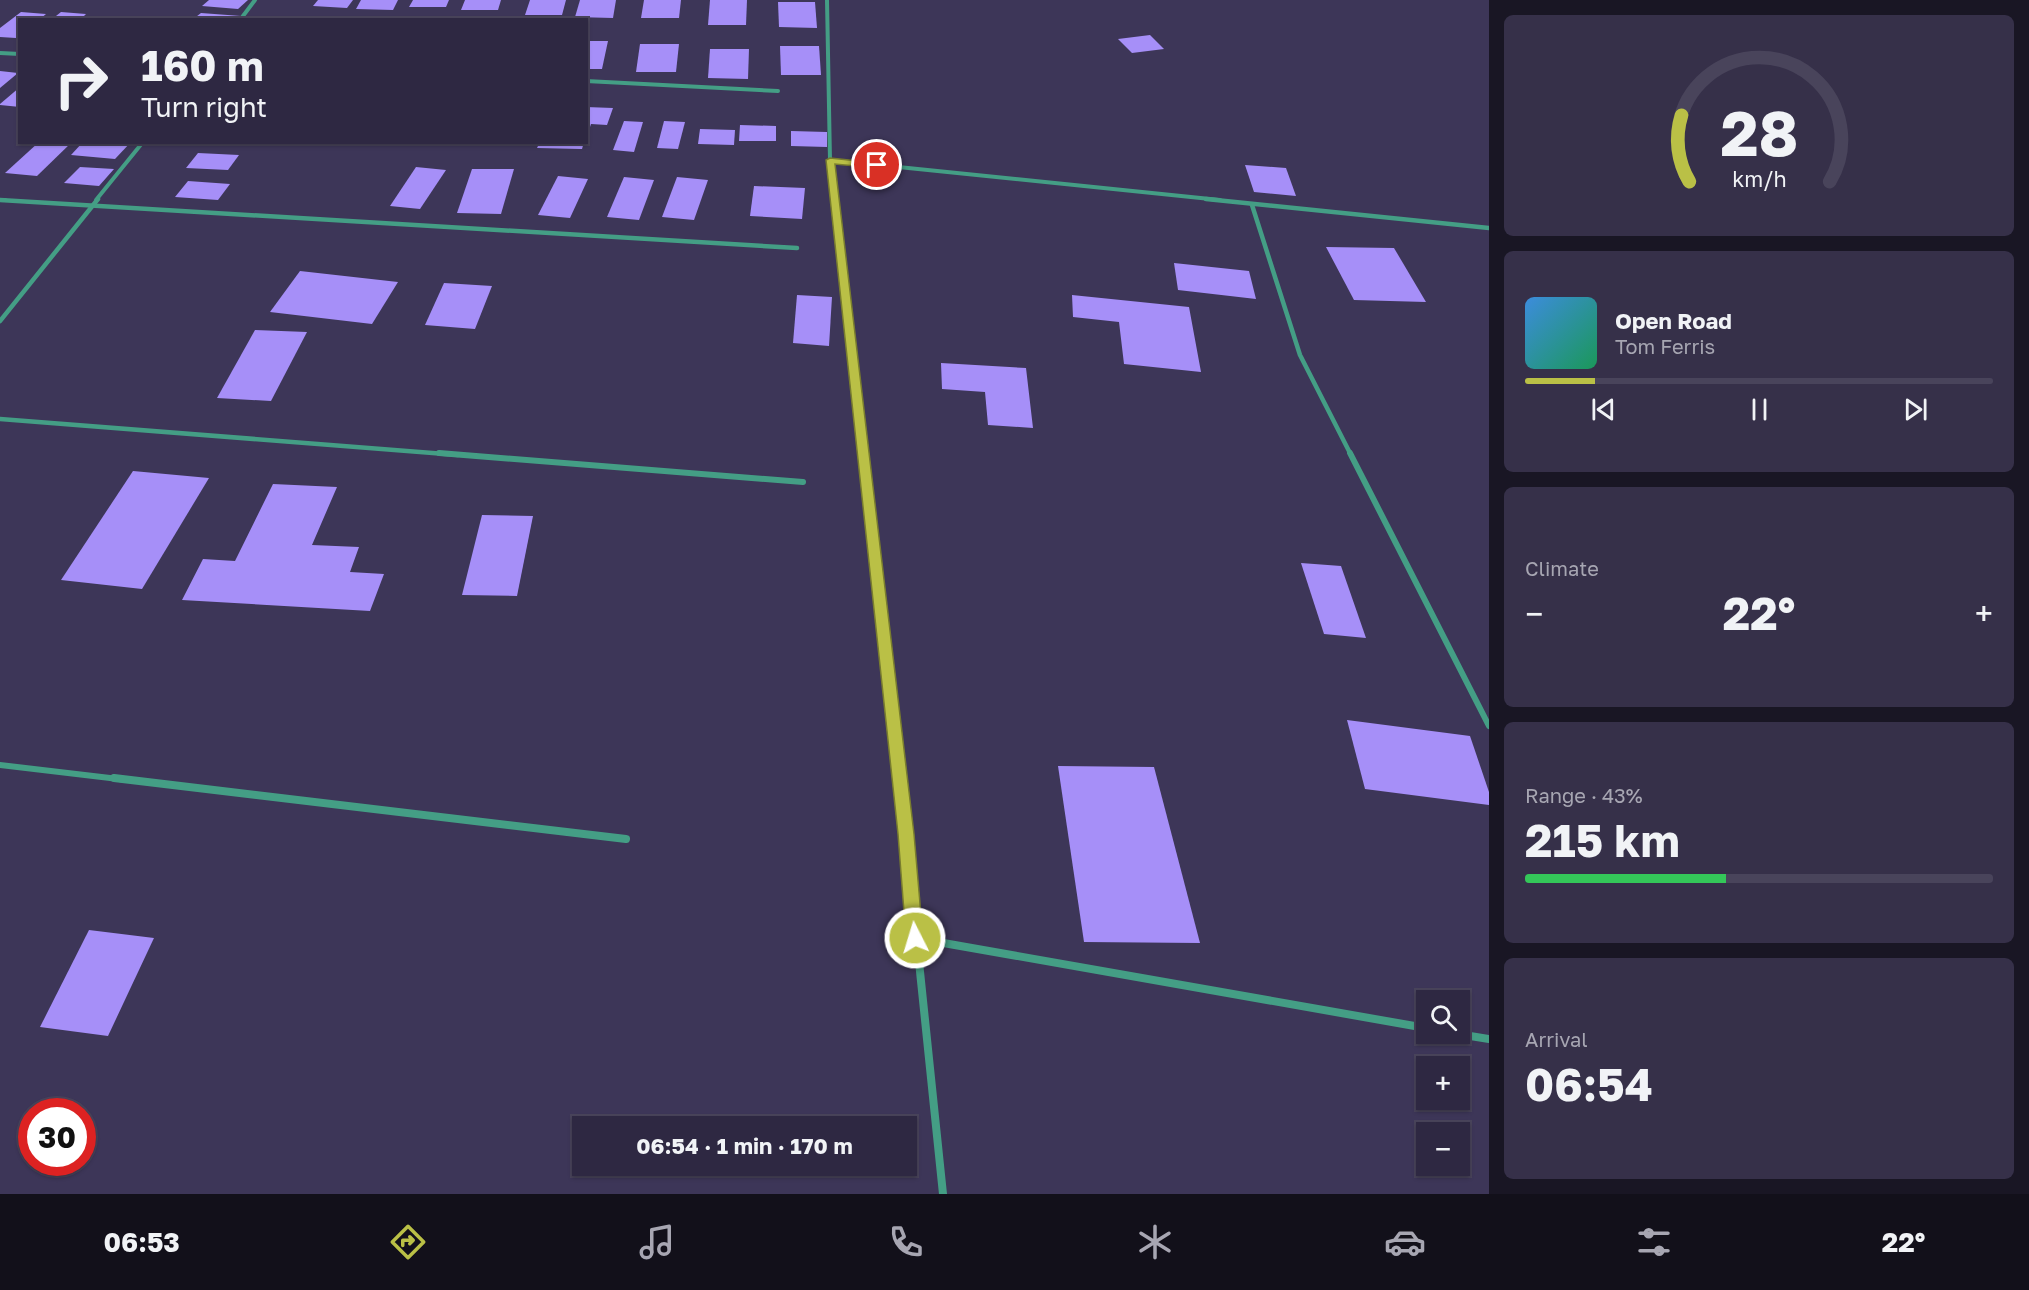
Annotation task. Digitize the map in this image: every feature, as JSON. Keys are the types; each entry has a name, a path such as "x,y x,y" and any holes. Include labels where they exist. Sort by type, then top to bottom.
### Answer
{"street":[{"path":"242,18 255,0"},
{"path":"826,0 830,160 906,834 943,1194"},
{"path":"0,53 18,54"},
{"path":"588,81 778,90"},
{"path":"0,321 141,144"},
{"path":"830,160 1489,228"},
{"path":"0,200 797,248"},
{"path":"1252,205 1300,355 1489,726"},
{"path":"0,419 803,482"},
{"path":"0,765 626,839"},
{"path":"915,938 1416,1026"},
{"path":"1470,1036 1489,1039"}],"building":[{"path":"209,0 248,0 238,9 202,6"},
{"path":"318,0 353,0 347,8 313,6"},
{"path":"361,0 398,0 393,10 356,9"},
{"path":"413,0 449,0 446,7 409,7"},
{"path":"465,0 501,0 498,10 461,10"},
{"path":"530,0 566,0 562,15 525,15"},
{"path":"580,0 616,0 613,18 575,17"},
{"path":"644,0 681,0 679,18 641,18"},
{"path":"710,0 747,0 746,25 708,25"},
{"path":"778,2 815,2 817,28 779,27"},
{"path":"21,12 46,14 41,18 18,18 18,36 16,38 0,37 0,28"},
{"path":"61,12 86,14 82,18 54,18"},
{"path":"201,13 241,16 239,18 195,18"},
{"path":"1150,35 1164,49 1132,53 1118,39"},
{"path":"588,41 608,41 602,69 588,69"},
{"path":"640,44 679,44 676,72 636,72"},
{"path":"780,46 819,46 821,75 781,75"},
{"path":"710,49 749,49 748,79 708,78"},
{"path":"0,71 18,73 0,88"},
{"path":"18,89 18,107 0,104"},
{"path":"588,107 613,108 607,125 591,124 588,133"},
{"path":"624,121 643,122 634,152 613,150"},
{"path":"664,121 685,122 678,149 657,148"},
{"path":"740,125 776,126 776,141 739,141"},
{"path":"700,129 735,130 734,145 698,144"},
{"path":"791,131 827,132 827,147 791,146"},
{"path":"37,144 70,144 37,176 5,173"},
{"path":"81,144 129,144 115,159 71,155"},
{"path":"539,144 583,144 582,149 537,148"},
{"path":"198,153 239,155 228,170 186,168"},
{"path":"1245,165 1286,168 1296,196 1254,192"},
{"path":"80,167 114,169 99,186 64,183"},
{"path":"416,167 446,170 420,209 390,206"},
{"path":"472,169 514,169 501,214 457,213"},
{"path":"558,176 588,179 570,218 538,215"},
{"path":"624,177 654,180 639,220 607,217"},
{"path":"677,177 708,180 694,220 662,217"},
{"path":"188,181 230,184 218,200 175,197"},
{"path":"754,186 805,188 802,219 750,216"},
{"path":"1326,247 1394,248 1426,302 1354,300"},
{"path":"1174,263 1249,271 1256,299 1178,290"},
{"path":"300,271 398,282 372,324 270,312"},
{"path":"444,283 492,286 475,329 425,325"},
{"path":"797,295 832,297 829,346 793,343"},
{"path":"1072,295 1189,307 1201,372 1124,364 1119,322 1073,317"},
{"path":"255,330 307,332 271,401 217,398"},
{"path":"941,363 1026,368 1033,428 988,425 985,392 942,389"},
{"path":"133,471 209,478 142,589 61,580"},
{"path":"273,484 337,487 312,545 359,547 350,572 384,574 370,611 182,600 203,559 235,561"},
{"path":"482,515 533,516 517,596 462,595"},
{"path":"1301,563 1341,566 1366,638 1324,634"},
{"path":"1347,720 1470,736 1489,792 1489,805 1365,789"},
{"path":"1058,766 1154,767 1200,943 1084,942"},
{"path":"89,930 154,938 108,1036 40,1027"}],"route":[{"path":"877,165 830,160 906,834 915,938"}]}
